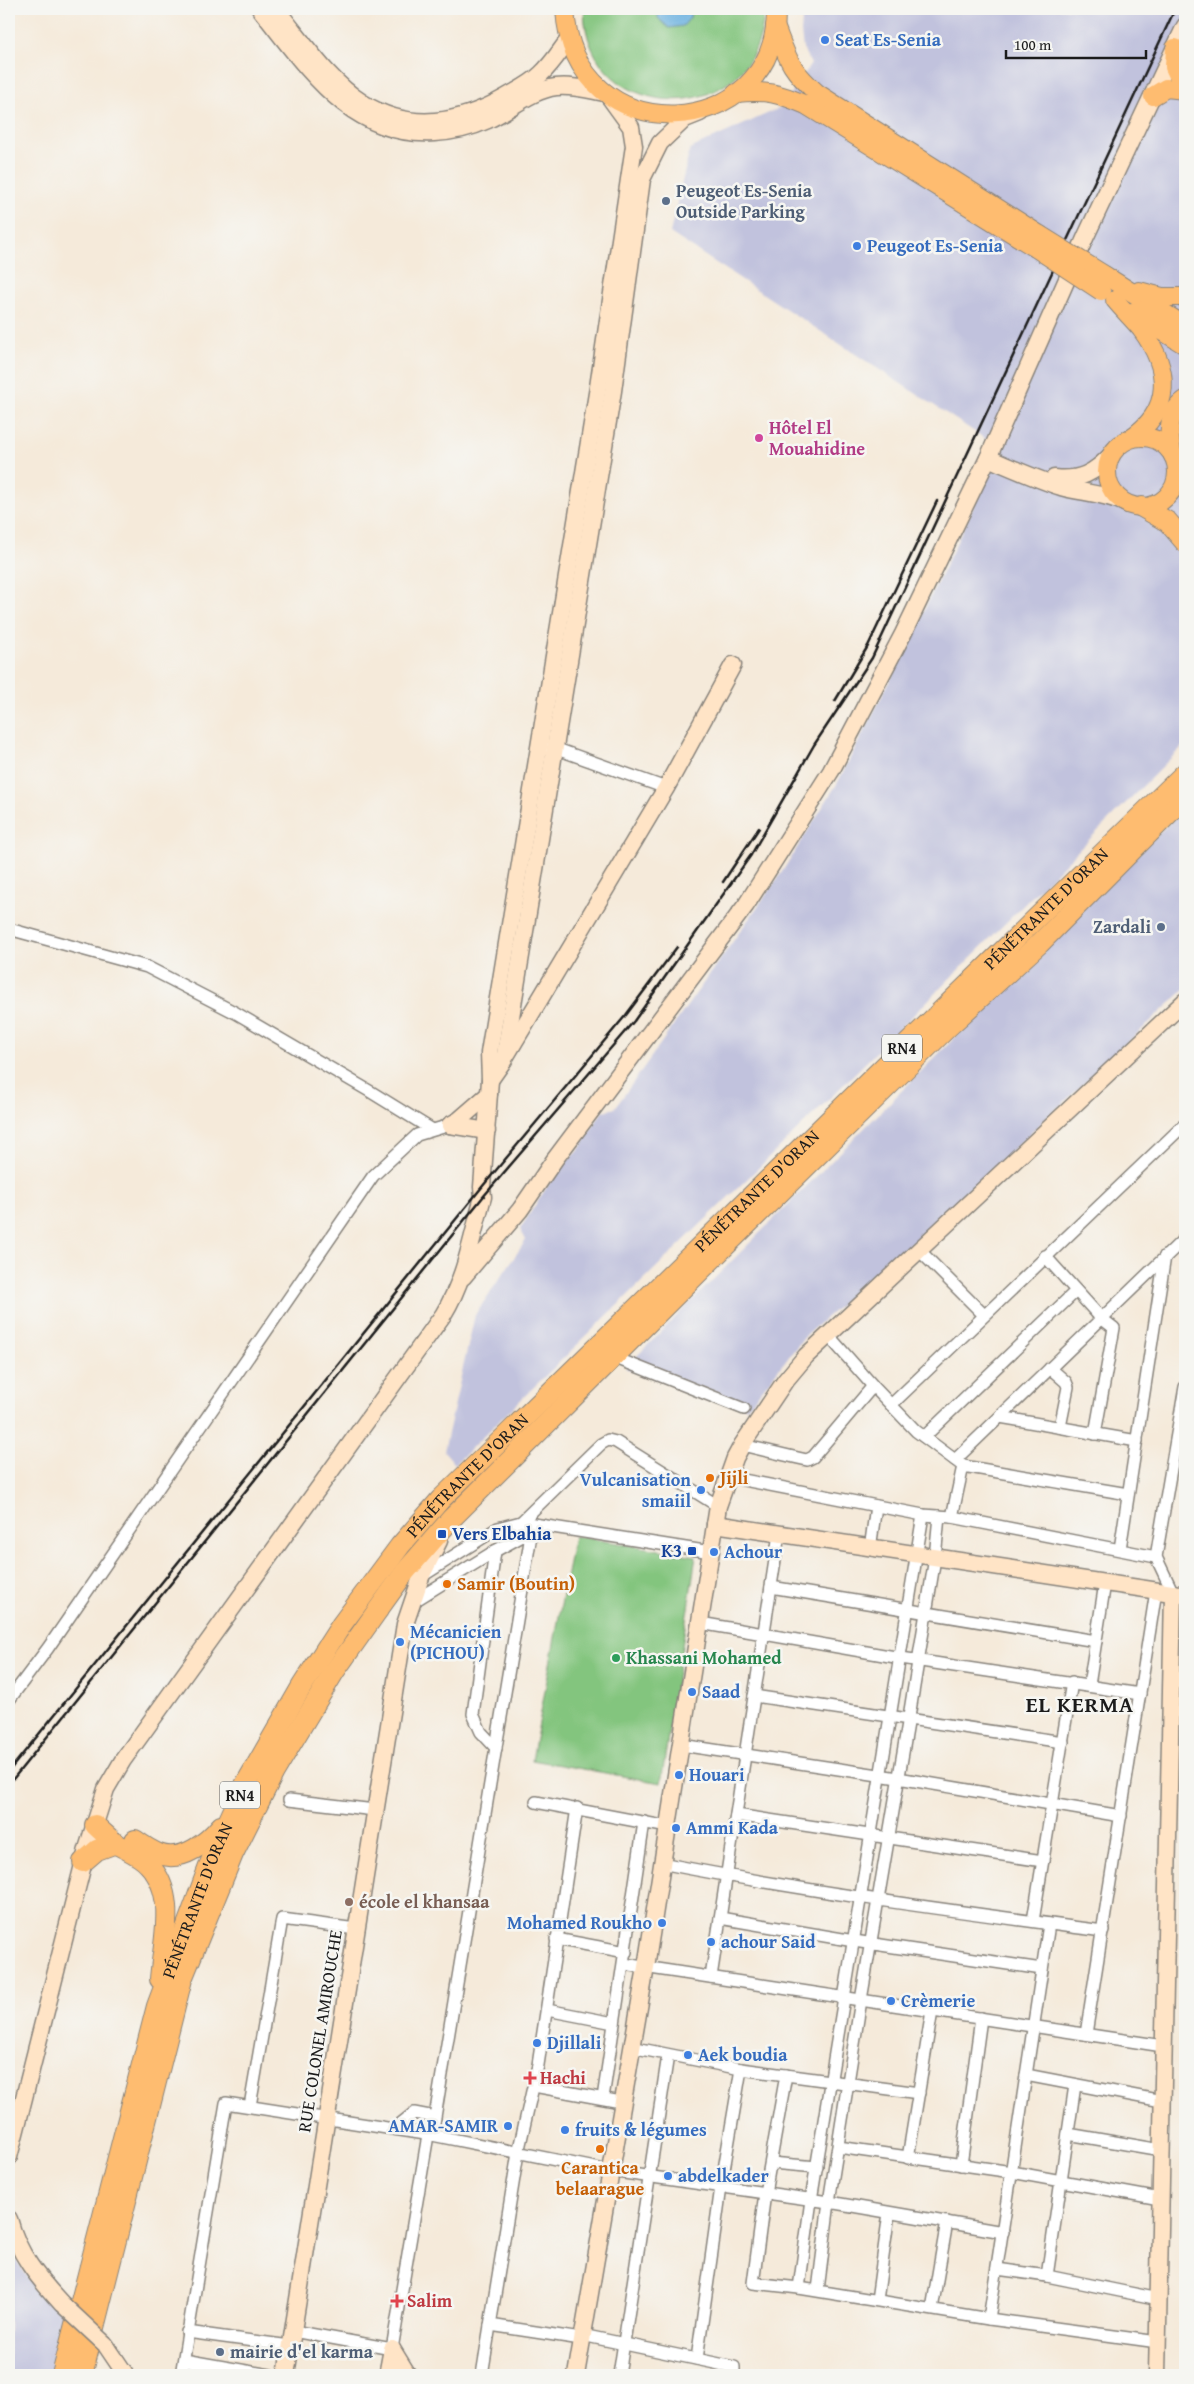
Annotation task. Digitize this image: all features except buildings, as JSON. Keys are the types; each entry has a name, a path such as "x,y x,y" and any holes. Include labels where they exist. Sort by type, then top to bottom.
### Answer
{"highway":[{"path":"1134,505 1168,522 1185,542"},
{"path":"1102,853 1185,761"},
{"name":"PÉNÉTRANTE D'ORAN","path":"62,2375 157,2006 214,1853 244,1785 302,1686 342,1624 400,1546 441,1499 1185,773"},
{"name":"PÉNÉTRANTE D'ORAN","path":"82,2375 182,1980 233,1854 274,1772 334,1672 405,1572 451,1520 613,1357 948,1027 1040,943 1185,797"},
{"path":"96,1820 161,1855 178,1856 208,1841 221,1826 244,1785"},
{"path":"96,1820 116,1843 148,1864 156,1874 165,1896 167,1920 157,2006"},
{"path":"83,1862 97,1850 116,1843"}],"main road":[{"path":"565,9 569,39 577,59 590,77 606,93 625,105 658,115 686,115 706,110 736,93 751,80 762,64 770,46 776,18"},
{"path":"776,18 785,56 794,70 816,93 1109,287 1185,345"},
{"path":"1153,96 1166,88 1184,90 1174,67 1175,48"},
{"path":"736,93 761,90 782,95 806,105 1037,241"},
{"path":"1109,287 1162,297 1185,297"},
{"path":"1109,287 1185,326"},
{"path":"1109,287 1146,338 1159,363 1162,379 1163,394 1152,420 1143,430 1118,446 1111,454 1108,463 1108,482 1112,490 1134,505 1158,503 1167,497 1173,488 1177,472 1169,428 1173,415 1185,400"},
{"path":"1127,440 1136,437 1154,439 1162,443 1174,456"}],"street":[{"path":"260,9 318,80 339,101 371,121 400,130 428,133 467,128 495,117 542,91 556,87 606,93 631,127 634,146 605,389"},
{"path":"276,9 346,91 374,109 400,119 417,121 463,117 493,105 540,76 569,39"},
{"path":"459,1283 520,1210 561,1151 746,905 796,829 831,771 869,701 990,454 1086,236 1185,26"},
{"path":"504,1060 547,748 605,389 642,179 660,143 685,119 706,110"},
{"path":"990,454 1051,477 1063,479 1084,477 1094,472 1111,454"},
{"path":"990,454 1061,487 1104,495 1134,505"},
{"path":"9,1700 48,1648 372,1176 417,1135 431,1129 450,1125 459,1120 489,1087 666,788 733,665"},
{"path":"547,748 666,788"},
{"path":"9,2156 83,1862 106,1789 123,1760 342,1455 436,1343 452,1320 458,1306 459,1283 483,1197 489,1053 547,748"},
{"path":"9,929 147,967 236,1013 431,1129"},
{"path":"576,2375 630,2047 646,1967 718,1506 742,1444 785,1381 828,1335 1185,1001"},
{"path":"891,1405 1185,1124"},
{"path":"450,1125 486,1131"},
{"path":"952,1517 959,1463 1000,1417 1185,1238"},
{"path":"919,1250 984,1315"},
{"path":"1045,1256 1101,1318 1114,1328 1095,1434"},
{"path":"1120,1549 1165,1256"},
{"path":"924,1437 1076,1291"},
{"path":"828,1335 891,1405 924,1437 959,1463 1128,1494"},
{"path":"613,1357 744,1409"},
{"path":"1050,1368 1068,1386 1060,1427"},
{"path":"742,1444 807,1460 813,1457 873,1386"},
{"path":"1157,2375 1163,2046 1179,1594 1156,1557 1185,1387"},
{"path":"1000,1417 1137,1441"},
{"path":"521,1522 601,1444 608,1440 616,1442 718,1506"},
{"path":"728,1477 923,1515 952,1517 1156,1557"},
{"path":"870,1548 876,1506"},
{"path":"799,2288 811,2200 862,1898 890,1715 918,1556 923,1515"},
{"path":"818,2290 829,2202 887,1839 935,1558 939,1516"},
{"name":"RUE COLONEL AMIROUCHE","path":"286,2375 405,1624 421,1577 451,1520"},
{"path":"421,1577 498,1528 521,1522 711,1552"},
{"path":"715,1524 1179,1594"},
{"path":"411,1602 532,1530 548,1526"},
{"path":"387,2375 430,2135 435,2117 532,1530"},
{"path":"711,1977 779,1534"},
{"path":"438,1542 439,1554 442,1557 450,1558"},
{"path":"495,1551 473,1714 481,1732 496,1748"},
{"path":"1089,1685 1105,1583"},
{"path":"771,1587 1096,1641"},
{"path":"1086,2034 1156,1591"},
{"path":"700,1623 901,1658 1072,1682 1140,1694"},
{"path":"1033,1921 1072,1682"},
{"path":"754,1696 1062,1742"},
{"path":"680,1745 898,1778 1121,1816"},
{"path":"289,1800 375,1810"},
{"path":"536,1802 577,1808 668,1827"},
{"path":"482,2375 518,2153 534,2086 547,2010 556,1939 577,1808"},
{"path":"736,1815 871,1837 1043,1861"},
{"path":"603,2098 644,1822"},
{"path":"662,1863 727,1876 862,1898 1103,1931"},
{"path":"720,1918 854,1941 1042,1969"},
{"path":"250,2106 282,1919 356,1929"},
{"path":"990,2320 1049,1924"},
{"path":"556,1939 626,1952"},
{"path":"624,1964 1163,2046"},
{"path":"547,2010 614,2023"},
{"path":"908,2158 932,2010"},
{"path":"961,2165 981,2018"},
{"path":"630,2047 741,2069 919,2093"},
{"path":"619,2375 668,2055"},
{"path":"697,2359 721,2187 741,2069"},
{"path":"1026,2074 1162,2101"},
{"path":"786,2075 765,2193 753,2283 818,2290 990,2320 1158,2342"},
{"path":"1048,2276 1075,2084"},
{"path":"534,2086 621,2102"},
{"path":"181,2375 226,2103 430,2135 610,2171 829,2202 1003,2232"},
{"path":"394,2129 414,2113 435,2117"},
{"path":"1068,2134 1161,2150"},
{"path":"838,2147 1012,2172 1160,2199"},
{"path":"770,2162 817,2167"},
{"path":"877,2300 889,2212"},
{"path":"9,2219 21,2252 29,2265 62,2304 105,2344 126,2375"},
{"path":"932,2310 947,2222"},
{"path":"997,2269 1048,2276 1159,2299"},
{"path":"490,2325 624,2344 734,2367 734,2375"},
{"path":"187,2332 292,2338 392,2348"},
{"path":"392,2348 408,2375"},
{"path":"184,2360 270,2375"}],"shaded area":[{"path":"803,9 1185,9 1185,744 829,1099 455,1464 444,1451 475,1315 526,1240 520,1229 561,1165 578,1151 602,1112 615,1108 782,872 837,784 903,655 1001,449 670,233 690,149 782,107 811,64 803,49 801,32"},
{"path":"1185,807 1185,989 913,1243 807,1334 747,1408 625,1368"},
{"path":"9,2244 28,2278 72,2318 54,2375 9,2375"}],"green space":[{"path":"584,9 658,9 691,12 691,9 764,9 756,49 735,77 706,94 674,100 641,94 612,77 592,48"},
{"name":"Khassani Mohamed","path":"574,1536 696,1556 661,1783 532,1760"}],"water":[{"path":"658,9 691,9 690,18 683,26 669,28 658,18"}],"railway":[{"path":"9,1784 483,1197 634,1021 751,855 814,745 872,658 1175,9"},
{"path":"835,701 868,646 937,501"},
{"path":"723,882 759,828"},
{"path":"9,1771 482,1187 626,1015 677,947"}],"place":[{"name":"Seat Es-Senia","path":"825,40"},
{"name":"Peugeot Es-Senia Outside Parking","path":"666,201"},
{"name":"Peugeot Es-Senia","path":"857,246"},
{"name":"Hôtel El Mouahidine","path":"759,438"},
{"name":"Zardali","path":"1161,927"},
{"name":"Jijli","path":"710,1478"},
{"name":"Vulcanisation smaiil","path":"701,1490"},
{"name":"Vers Elbahia","path":"442,1534"},
{"name":"K3","path":"692,1551"},
{"name":"Achour","path":"714,1552"},
{"name":"Samir (Boutin)","path":"447,1584"},
{"name":"Mécanicien (PICHOU)","path":"400,1642"},
{"name":"Khassani Mohamed","path":"616,1658"},
{"name":"Saad","path":"692,1692"},
{"name":"Houari","path":"679,1775"},
{"name":"Ammi Kada","path":"676,1828"},
{"name":"école el khansaa","path":"349,1902"},
{"name":"Mohamed Roukho","path":"662,1923"},
{"name":"achour Said","path":"711,1942"},
{"name":"Crèmerie","path":"891,2001"},
{"name":"Djillali","path":"537,2043"},
{"name":"Aek boudia","path":"688,2055"},
{"name":"Hachi","path":"530,2078"},
{"name":"AMAR-SAMIR","path":"508,2126"},
{"name":"fruits & légumes","path":"565,2130"},
{"name":"Carantica belaarague","path":"600,2149"},
{"name":"abdelkader","path":"668,2176"},
{"name":"Salim","path":"397,2301"},
{"name":"mairie d'el karma","path":"220,2352"}],"district":[{"name":"EL KERMA","path":"1080,1704"}]}
